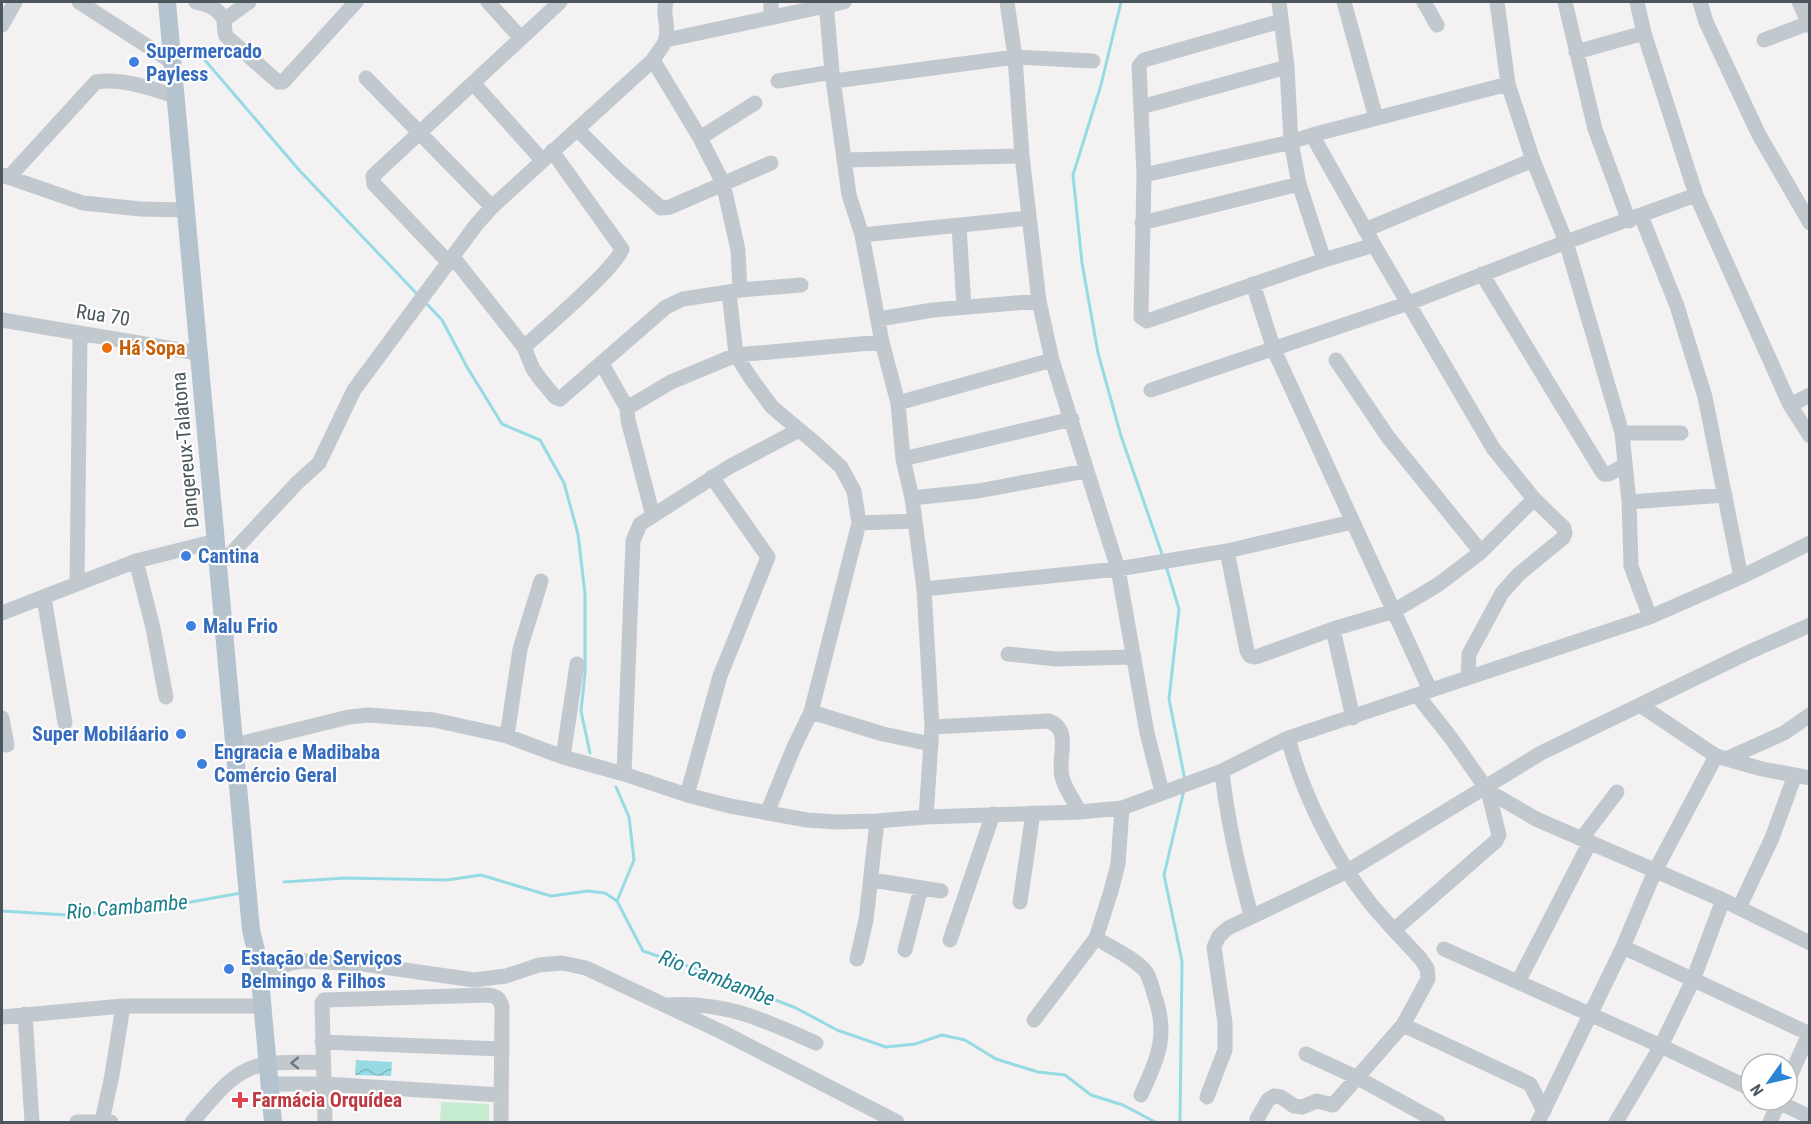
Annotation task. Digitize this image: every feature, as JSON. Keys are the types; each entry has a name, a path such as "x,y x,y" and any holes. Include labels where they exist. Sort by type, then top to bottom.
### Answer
{"main road":[{"name":"Dangereux-Talatona","path":"167,2 198,352 273,1122"},
{"name":"Dangereux-Talatona","path":"177,2 243,743 248,851"}],"street":[{"path":"2,26 15,2"},
{"path":"79,2 172,62"},
{"path":"196,2 213,8 224,20 226,36 279,82 283,82 356,2"},
{"path":"224,20 249,2"},
{"path":"488,2 520,37"},
{"path":"560,2 373,176 372,180 451,260 524,347 533,369 555,397 560,399 666,307 683,298 801,285"},
{"path":"771,2 771,18"},
{"path":"666,40 771,18 826,3 844,2"},
{"path":"1007,2 1015,57 1022,156 1039,301 1052,360 1118,569 1147,733 1162,792"},
{"path":"1344,2 1376,118"},
{"path":"1424,2 1437,25"},
{"path":"1497,2 1508,84 1533,160 1566,242 1622,433 1629,502 1631,566 1650,617"},
{"path":"1565,2 1595,129 1677,306 1706,397 1741,577"},
{"path":"1637,2 1644,33 1696,195 1790,405 1809,436"},
{"path":"1700,2 1706,22 1760,135 1809,222"},
{"path":"1764,40 1809,25 1799,2"},
{"path":"826,3 849,195 862,235 882,342 898,403 903,459 912,498 924,589 932,727 926,817"},
{"path":"1284,3 1281,21 1287,67 1291,142 1299,184 1324,260"},
{"path":"227,558 297,483 319,463 354,390 492,207 653,60 666,40 667,26 663,4"},
{"path":"1281,21 1140,62 1138,66 1144,175 1141,317 1147,321 1374,245"},
{"path":"1576,52 1644,33"},
{"path":"778,81 1015,57 1093,61"},
{"path":"653,60 700,138 723,183 738,250 735,291 736,354 772,407 841,468 854,491 859,523 811,712 767,813"},
{"path":"1141,107 1287,67"},
{"path":"366,78 492,207"},
{"path":"175,96 142,85 109,80 96,82 5,176 83,203 141,209 185,210"},
{"path":"473,83 547,156 621,246 621,252 585,291 524,347"},
{"path":"1144,175 1291,142 1508,84"},
{"path":"700,138 755,103"},
{"path":"577,129 620,172 661,208 670,207 771,163"},
{"path":"1312,135 1493,448 1534,499 1564,528 1563,538 1519,574 1502,594 1469,654 1468,677"},
{"path":"845,160 1022,156"},
{"path":"1365,230 1533,160"},
{"path":"1142,223 1299,184"},
{"path":"1151,390 1409,303 1696,195"},
{"path":"862,235 1029,218"},
{"path":"958,226 964,307"},
{"path":"1482,274 1601,470 1604,474 1609,474 1625,465"},
{"path":"1253,284 1274,350 1394,611 1423,692 1486,790 1499,835 1496,841 1394,930"},
{"path":"879,319 933,310 1039,301"},
{"name":"Rua 70","path":"2,320 198,352"},
{"path":"77,583 80,333"},
{"path":"627,408 671,382 736,354 882,342"},
{"path":"898,403 1052,360"},
{"path":"1336,360 1388,437 1480,552"},
{"path":"602,364 627,408 628,420 653,516"},
{"path":"1790,405 1809,395"},
{"path":"903,459 1072,419"},
{"path":"624,774 633,541 640,524 712,477 799,430"},
{"path":"1622,433 1681,433"},
{"path":"912,498 978,491 1086,471"},
{"path":"687,795 720,676 768,557 712,477"},
{"path":"1629,502 1725,495"},
{"path":"1227,551 1250,656 1256,657 1333,629 1394,611 1439,584 1480,552 1534,499"},
{"path":"859,523 914,521"},
{"path":"924,589 1118,569 1227,551 1352,522"},
{"path":"2,613 136,561 216,541"},
{"path":"243,743 349,717 368,715 434,720 507,736 563,757 687,795 767,813 837,822 1080,812 1122,808 1222,771 1288,738 1650,617 1741,577 1809,543"},
{"path":"136,561 153,628 166,697"},
{"path":"507,736 520,649 541,581"},
{"path":"44,598 65,723"},
{"path":"1206,1097 1225,1050 1225,1023 1214,948 1219,936 1228,928 1251,915 1348,871 1486,790 1541,753 1809,625"},
{"path":"1333,629 1353,718"},
{"path":"1008,654 1056,659 1134,657"},
{"path":"563,757 577,664"},
{"path":"1640,705 1721,758 1762,769 1802,776 1739,908"},
{"path":"811,712 883,734 931,744"},
{"path":"1541,1117 1623,946 1655,871 1721,758 1784,733 1809,715"},
{"path":"2,718 7,745"},
{"path":"932,727 1048,721 1055,723 1062,731 1062,774 1080,812"},
{"path":"1257,1119 1268,1100 1274,1096 1281,1097 1294,1106 1302,1107 1317,1101 1333,1105 1339,1101 1356,1077 1402,1025 1428,979 1426,968 1420,958 1369,902 1348,871 1322,824 1297,771 1288,738"},
{"path":"1222,771 1225,803 1236,858 1251,915"},
{"path":"1486,790 1536,819 1723,900 1809,943"},
{"path":"1518,982 1586,840 1617,792"},
{"path":"1034,1020 1096,938 1112,891 1118,864 1122,808"},
{"path":"1020,902 1033,813"},
{"path":"950,940 993,814"},
{"path":"857,959 872,880 877,821"},
{"path":"872,880 941,891"},
{"path":"906,950 921,888"},
{"path":"1617,1122 1660,1046 1693,980 1723,900"},
{"path":"1096,938 1146,972 1161,1013 1162,1038 1159,1055 1141,1095"},
{"path":"1623,946 1809,1033 1799,1056"},
{"path":"1444,949 1590,1013 1739,1083"},
{"path":"258,966 327,961 482,980 506,976 539,965 562,963 586,968 724,1033 897,1122"},
{"path":"325,1122 322,1042 322,1003 324,1000 488,995 495,996 501,1001 501,1122"},
{"path":"663,1005 717,1007 760,1018 816,1043"},
{"path":"2,1017 123,1006 262,1006"},
{"path":"77,1122 106,1122 123,1006"},
{"path":"25,1014 32,1122"},
{"path":"1402,1025 1530,1084 1545,1083 1563,1070"},
{"path":"322,1042 502,1049"},
{"path":"1306,1054 1356,1077 1438,1122"},
{"path":"192,1122 231,1080 251,1067 267,1064 323,1062"},
{"path":"269,1084 324,1084 501,1095"},
{"path":"1530,1084 1541,1117"}],"green space":[{"path":"441,1102 489,1104 489,1122 440,1122"}],"water":[{"path":"356,1060 392,1062 391,1076 355,1075"}],"waterway":[{"path":"1121,2 1101,85 1073,175 1082,263 1098,353 1121,436 1163,557"},
{"path":"204,59 299,170 418,295"},
{"path":"425,302 442,320 467,367 502,424 540,440 564,483 578,534 585,594 585,673 581,711 590,753"},
{"path":"1166,566 1179,609 1169,699 1185,780"},
{"path":"616,787 629,817 634,860 617,901"},
{"path":"1180,1122 1182,961 1164,875 1184,790"},
{"name":"Rio Cambambe","path":"284,882 345,878 447,880 481,875 551,896 588,891 605,893 617,901 643,951 796,1008 837,1030 886,1047 915,1044 942,1035 965,1040 996,1059 1038,1072 1065,1075 1091,1095 1123,1105 1155,1122"},
{"name":"Rio Cambambe","path":"2,911 66,915 152,909 241,893"}],"place":[{"name":"Supermercado Payless","path":"134,62"},
{"name":"Há Sopa","path":"107,348"},
{"name":"Cantina","path":"186,556"},
{"name":"Malu Frio","path":"191,626"},
{"name":"Super Mobiláario","path":"181,734"},
{"name":"Engracia e Madibaba Comércio Geral","path":"202,764"},
{"name":"Estação de Serviços Belmingo & Filhos","path":"229,969"},
{"name":"Farmácia Orquídea","path":"240,1100"}]}
